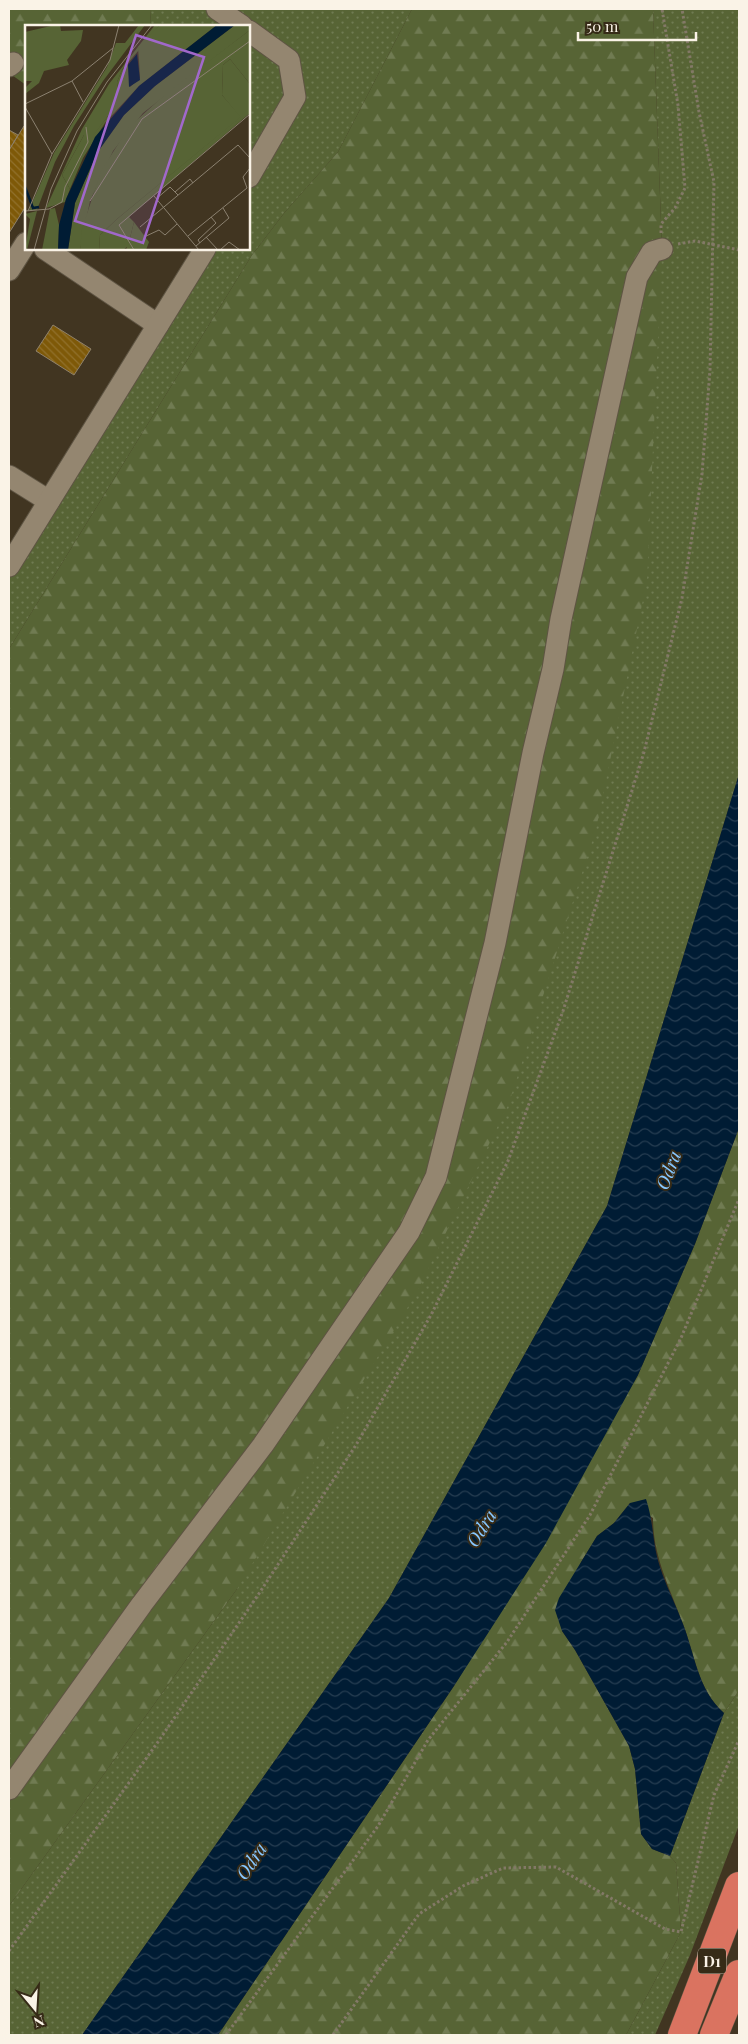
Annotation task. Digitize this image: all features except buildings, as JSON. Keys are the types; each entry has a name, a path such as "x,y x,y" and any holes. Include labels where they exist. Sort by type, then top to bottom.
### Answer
{"highway":[{"name":"D1","path":"682,2035 739,1886"},
{"name":"D1","path":"714,2035 739,1974"}],"lane":[{"path":"217,9 241,25"},
{"path":"250,32 289,60 295,97 250,175"},
{"path":"9,270 25,245"},
{"path":"9,1789 136,1612 274,1429 404,1240 436,1177 495,944 533,753 553,669 561,619 638,277 652,252 662,249"},
{"path":"46,250 158,325"},
{"path":"9,566 204,250"},
{"path":"11,482 49,501"}],"path":[{"path":"662,9 678,105 685,188 675,208 661,224 662,249 695,241 739,250"},
{"path":"682,9 699,112 714,182 711,244"},
{"path":"226,2035 378,1826 428,1740 507,1642 590,1515 681,1338 739,1199"},
{"path":"333,2035 420,1914 463,1886 503,1868 556,1867 665,1929 681,1932 714,1795 739,1740"}],"green space":[{"path":"9,9 150,9 151,25 25,25 25,84 9,73"},
{"path":"150,9 412,9 338,152 285,212 252,255 9,649 9,566 204,250 250,250 250,25 151,25"},
{"path":"412,9 653,9 662,249 647,580 596,829 509,1103 417,1292 237,1589 9,1906 9,649 252,255 285,212 338,152"},
{"path":"653,9 739,9 739,774 607,1206 389,1598 82,2035 9,2035 9,1906 237,1589 662,249"},
{"path":"739,1128 739,1690 724,1713 708,1694 698,1672 683,1624 663,1572 656,1546 653,1518 630,1503 614,1523 597,1536 581,1562 562,1631 575,1650 629,1746 635,1769 641,1834 652,1849 670,1856 676,1863 681,1932 626,2035 218,2035 454,1686 638,1375 695,1244"},
{"path":"739,1690 739,1825 690,1955 655,2035 626,2035 681,1932 676,1863 670,1856 724,1713"}],"water":[{"name":"Odra","path":"739,774 739,1128 695,1244 638,1375 546,1543 454,1686 218,2035 82,2035 389,1598 607,1206"},
{"path":"646,1499 657,1558 662,1574 683,1624 698,1672 708,1694 724,1713 670,1856 652,1849 641,1834 635,1769 629,1746 575,1650 562,1631 555,1610 559,1598 597,1536 614,1523 630,1503"}]}
